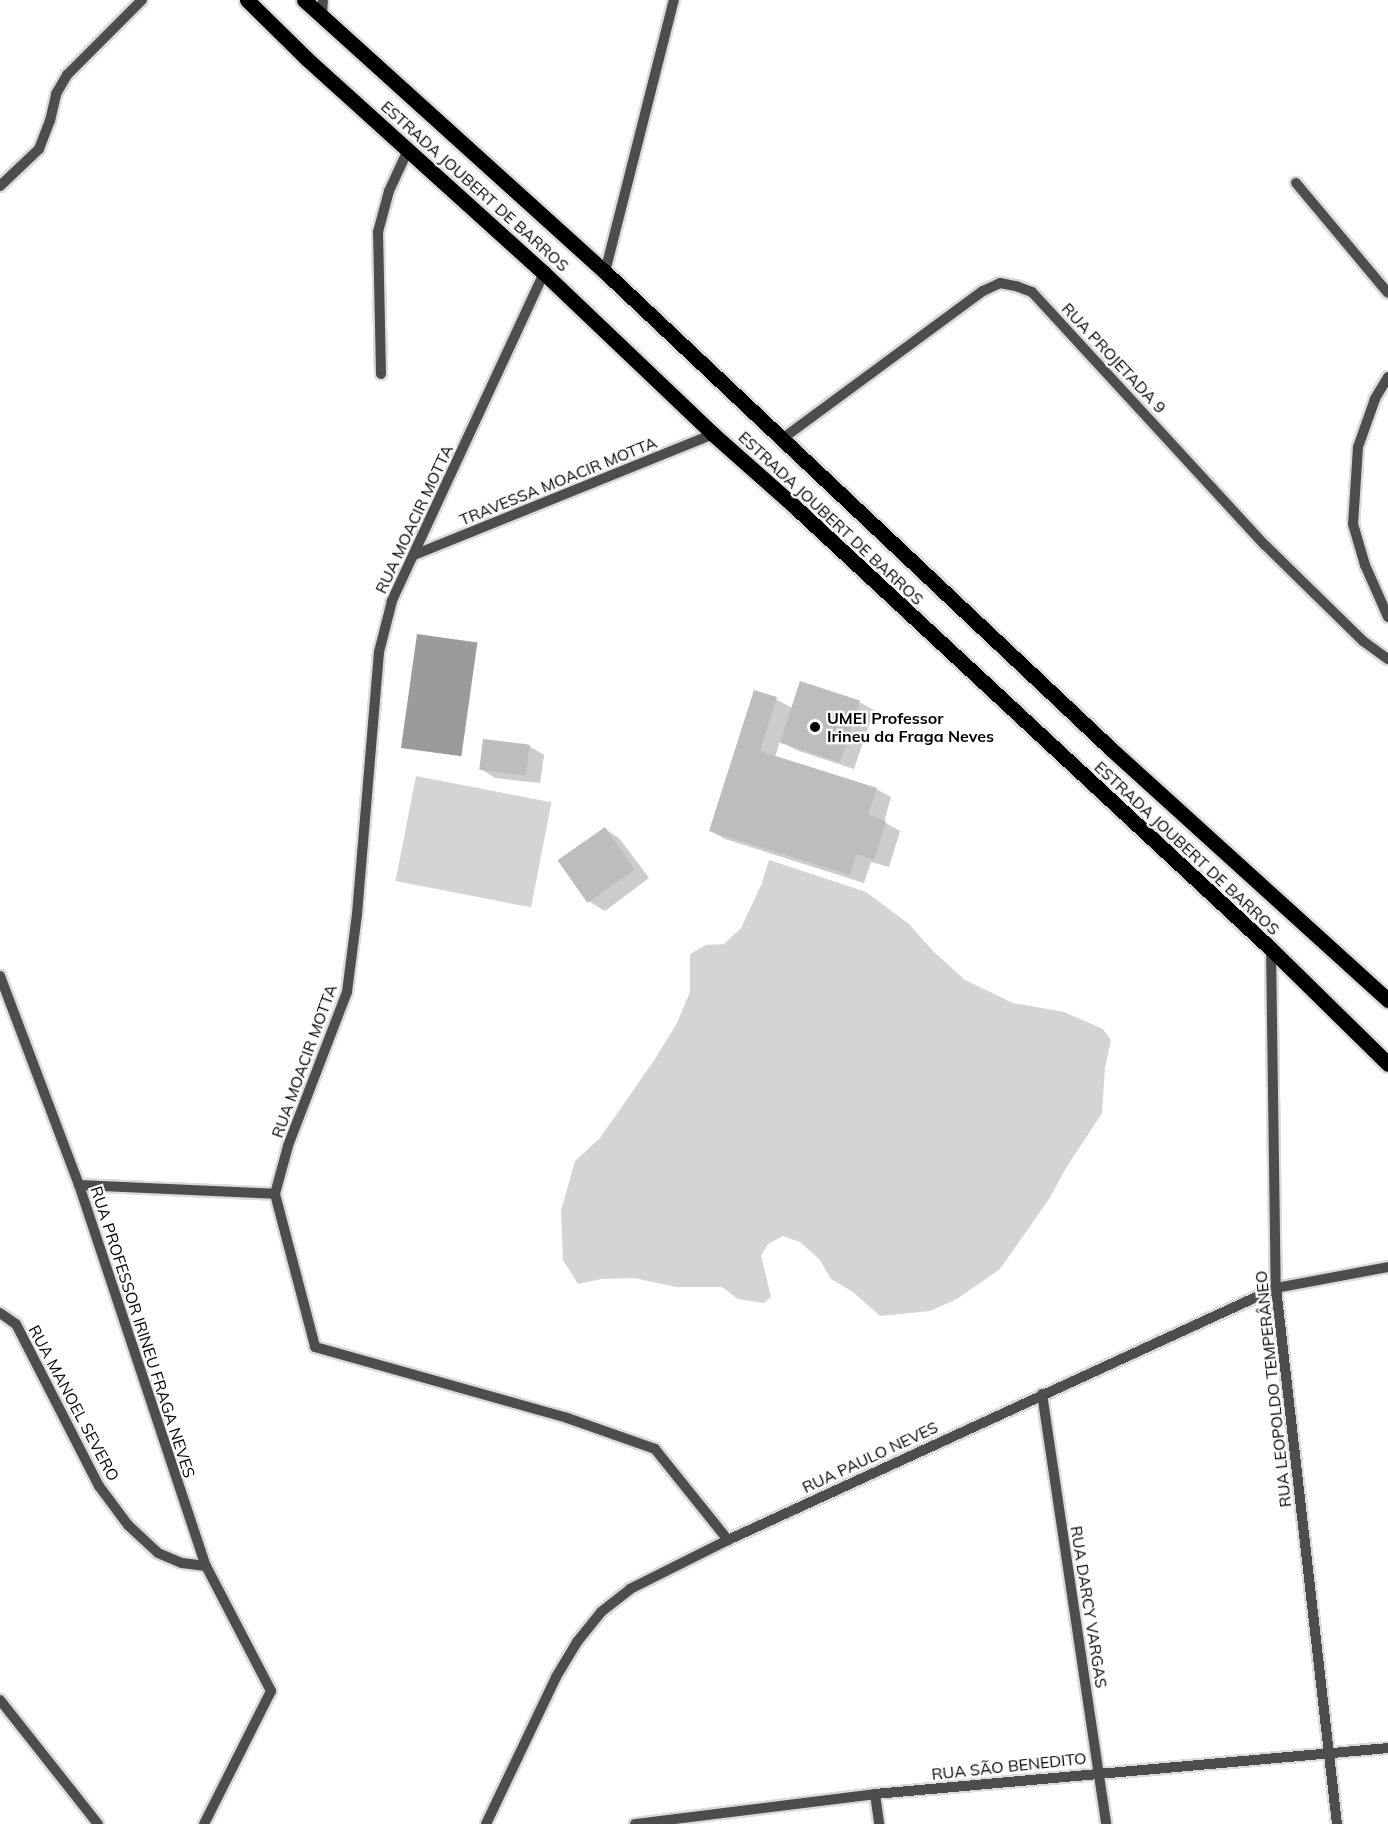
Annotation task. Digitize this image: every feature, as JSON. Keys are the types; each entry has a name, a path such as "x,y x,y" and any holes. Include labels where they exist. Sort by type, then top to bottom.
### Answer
{"main road":[{"name":"ESTRADA JOUBERT DE BARROS","path":"247,0 1271,949 1388,1064"},
{"name":"ESTRADA JOUBERT DE BARROS","path":"304,0 605,272 1112,749 1388,1000"}],"street":[{"path":"0,186 39,149 50,121 56,94 67,75 142,0"},
{"path":"322,17 323,0"},
{"path":"605,272 674,0"},
{"path":"381,374 378,232 389,191 408,150"},
{"path":"1296,183 1388,293"},
{"name":"RUA MOACIR MOTTA","path":"544,273 392,601 379,652 357,914 347,992 288,1146 275,1194 315,1347 567,1418 655,1449 728,1540"},
{"name":"RUA PROJETADA 9","path":"782,440 983,291 1000,283 1016,286 1032,292 1266,545 1363,641 1388,658"},
{"path":"1388,377 1375,399 1358,447 1353,524 1365,565 1388,617"},
{"name":"TRAVESSA MOACIR MOTTA","path":"414,555 713,434"},
{"name":"RUA LEOPOLDO TEMPERÂNEO","path":"1271,949 1276,1288 1337,1824"},
{"name":"RUA PROFESSOR IRINEU FRAGA NEVES","path":"0,976 79,1185 206,1566 271,1691 204,1824"},
{"path":"79,1185 275,1194"},
{"name":"RUA PAULO NEVES","path":"486,1824 556,1677 576,1642 601,1612 630,1589 728,1540 1276,1288 1388,1268"},
{"name":"RUA MANOEL SEVERO","path":"0,1313 16,1323 99,1486 128,1526 158,1553 182,1563 206,1566"},
{"name":"RUA DARCY VARGAS","path":"1042,1394 1106,1824"},
{"path":"0,1701 98,1824"},
{"name":"RUA SÃO BENEDITO","path":"635,1824 875,1794 1099,1772 1328,1755 1388,1748"},
{"path":"875,1794 879,1824"}],"shaded area":[{"path":"417,634 477,642 461,756 401,748"},
{"path":"416,776 551,802 531,907 396,881"},
{"path":"769,860 866,892 909,924 934,952 965,980 1013,1003 1064,1012 1103,1029 1111,1040 1105,1068 1102,1113 1049,1199 1000,1269 957,1299 930,1311 880,1316 853,1292 831,1279 820,1260 800,1242 783,1236 768,1244 761,1256 771,1297 764,1303 738,1299 722,1287 676,1287 634,1278 601,1279 578,1284 563,1260 561,1211 575,1161 600,1138 677,1023 690,992 690,954 706,945 724,944 741,928 762,883"}],"building":[{"path":"800,681 860,700 840,762 780,743"},
{"path":"754,690 777,697 760,751 877,788 868,815 886,821 874,860 856,854 850,875 709,831"},
{"path":"483,739 530,745 526,775 479,770"},
{"path":"605,827 635,870 587,903 557,860"}],"place":[{"name":"UMEI Professor Irineu da Fraga Neves","path":"815,727"}]}
